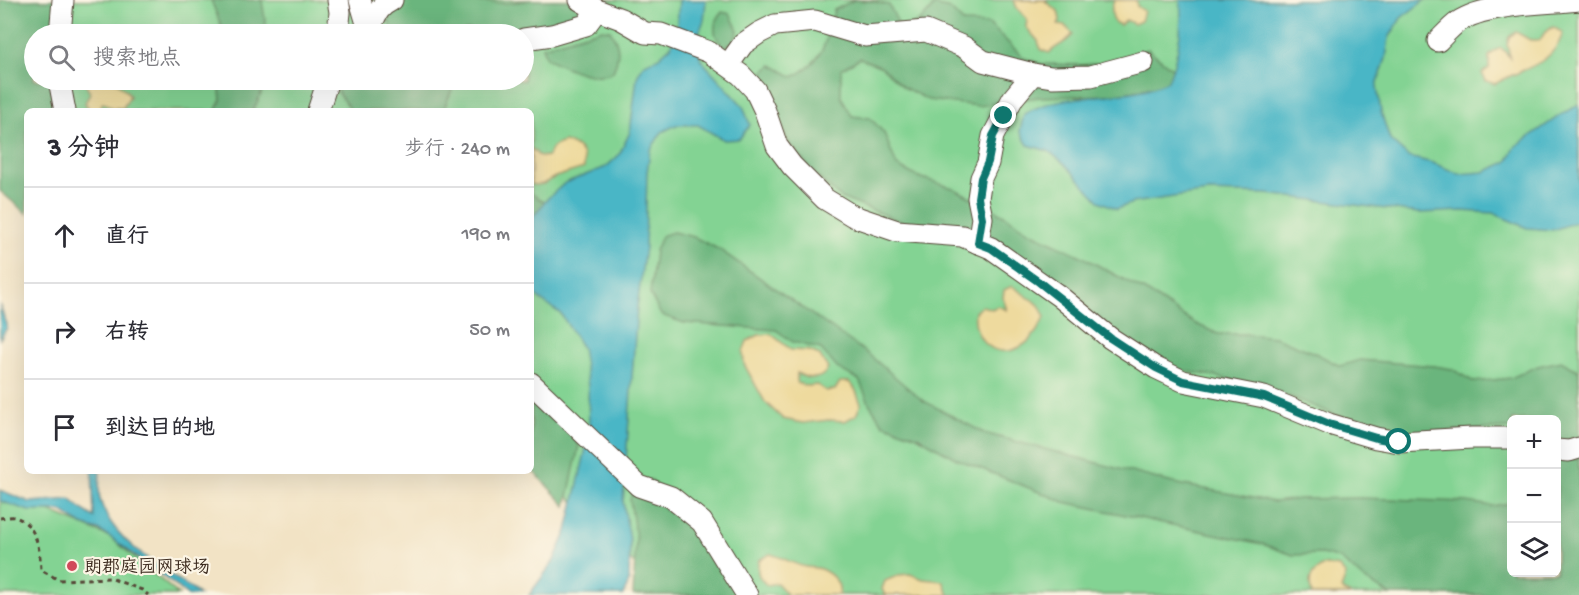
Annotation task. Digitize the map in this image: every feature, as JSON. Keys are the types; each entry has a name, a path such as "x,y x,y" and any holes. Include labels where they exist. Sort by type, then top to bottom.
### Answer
{"lane":[{"path":"61,24 63,0"},
{"path":"338,0 339,24"},
{"path":"360,0 366,24"},
{"path":"371,24 374,14 392,0"},
{"path":"1438,41 1458,22 1475,14 1495,8 1567,1"},
{"path":"534,38 586,25 588,5 645,33 661,34 708,52 741,75 755,90 777,146 792,166 825,200 853,216 897,231 962,236 991,248 1046,286 1110,338 1156,368 1183,381 1264,397 1329,424 1376,438 1399,442 1507,438"},
{"path":"728,65 743,44 759,33 775,25 815,21 865,36 926,31 964,47 983,61 1052,77 1091,76 1143,62"},
{"path":"978,243 982,218 978,198 993,136 1013,98 1033,74"},
{"path":"61,90 64,108"},
{"path":"319,108 325,90"},
{"path":"534,386 639,486 670,496 702,522 747,595"},
{"path":"1561,451 1569,452 1579,448"}],"path":[{"path":"0,518 14,517 31,528 40,549 41,570 58,580 110,578 142,590 148,595"}],"green space":[{"path":"0,0 57,0 56,24 24,24 24,90 54,90 57,108 24,108 24,211 0,191"},
{"path":"35,0 1579,0 1579,595 675,595 646,576 534,461 534,108 46,108 44,90 534,90 534,24 37,24"},
{"path":"211,0 262,0 266,24 220,24"},
{"path":"406,0 508,3 532,0 569,0 588,12 583,21 534,30 534,24 390,24 388,18 394,7"},
{"path":"854,0 889,5 900,27 920,20 934,5 950,9 964,23 989,24 1024,58 1042,64 1109,63 1148,49 1173,69 1169,81 1116,95 1039,97 979,106 928,100 903,87 882,67 860,58 841,69 841,96 852,116 870,118 884,133 897,166 916,176 953,188 1004,215 1028,231 1081,256 1150,294 1194,323 1218,334 1275,337 1340,366 1360,360 1434,366 1452,369 1474,382 1511,378 1538,366 1561,361 1579,371 1579,439 1561,441 1561,415 1507,415 1507,428 1401,433 1351,421 1286,395 1214,376 1180,370 1127,341 971,229 956,224 905,223 841,198 814,174 790,144 764,88 763,72 772,65 793,77 811,65 826,41 834,10"},
{"path":"722,12 730,14 738,30 734,42 723,47 715,34 716,21"},
{"path":"602,29 610,30 616,40 618,55 613,72 605,75 587,74 546,58 542,47"},
{"path":"220,90 262,90 254,108 217,108 221,100"},
{"path":"338,90 452,90 444,108 349,108"},
{"path":"534,195 545,203 534,216"},
{"path":"673,232 694,237 720,250 867,353 922,400 984,433 1173,483 1274,502 1300,499 1362,498 1467,502 1492,506 1507,504 1507,577 1561,577 1561,459 1579,459 1579,595 1390,595 1365,580 1340,559 1322,554 1293,555 1262,544 1064,502 957,459 917,436 883,424 870,405 859,380 837,368 821,349 793,342 776,330 684,323 661,315 650,294 655,251 661,236"},
{"path":"534,398 571,433 579,446 566,506 534,472"},
{"path":"651,480 755,595 633,595 636,539 630,500 633,489"},
{"name":"朗郡庭园网球场","path":"0,490 110,537 179,595 0,595"}],"sand":[{"path":"1014,0 1046,0 1058,11 1060,20 1058,25 1065,26 1073,34 1049,53 1041,50 1038,41 1026,27 1027,19 1017,8"},
{"path":"1115,0 1136,0 1137,6 1144,11 1141,21 1134,24 1126,20 1120,25 1114,22 1112,8"},
{"path":"1553,27 1563,33 1558,45 1543,60 1495,84 1486,81 1482,73 1489,68 1489,56 1501,48 1510,57 1507,44 1509,37 1516,32 1530,40 1540,40 1545,32"},
{"path":"88,90 125,90 130,96 123,108 113,108 103,102 100,108 88,108 85,103 90,93"},
{"path":"564,142 577,147 584,158 584,168 555,177 543,184 534,185 534,151 540,157 548,156 550,150"},
{"path":"1012,286 1039,305 1045,317 1028,341 1010,351 1002,351 994,349 981,338 975,322 975,312 982,306 992,309 998,306 1007,310 1003,298 1004,290"},
{"path":"771,334 791,350 810,351 819,355 828,368 822,375 814,378 797,373 797,383 807,386 817,385 826,391 835,390 840,382 849,382 855,389 861,404 856,415 845,421 803,423 783,419 765,402 744,364 743,352 747,341 759,335"},
{"path":"770,554 804,567 817,568 826,572 837,582 839,595 788,595 777,583 767,585 758,574 758,568 759,560"},
{"path":"1325,565 1339,567 1346,575 1341,589 1350,595 1312,595 1311,577"},
{"path":"910,574 923,579 943,581 949,595 885,595 882,589 885,581 899,575"}],"water":[{"path":"679,0 706,0 704,20 696,40 701,60 743,106 750,125 739,139 724,140 698,125 676,125 662,132 650,150 647,173 645,247 637,308 623,502 630,540 629,582 623,595 529,595 553,562 567,531 589,428 588,386 582,348 561,314 534,294 534,216 548,198 565,183 606,167 619,155 630,132 637,77 643,65 659,57 671,46 677,25"},
{"path":"1180,0 1425,0 1401,18 1389,38 1386,58 1377,86 1381,112 1390,140 1409,157 1433,163 1459,174 1484,172 1507,162 1516,146 1579,105 1579,221 1553,230 1527,228 1493,213 1462,211 1419,213 1267,194 1208,192 1132,203 1117,209 1099,201 1064,163 1048,151 1028,145 1020,131 1024,114 1059,101 1133,92 1168,81 1179,41"},
{"path":"0,304 7,328 0,339"},
{"path":"92,474 100,474 100,499 115,529 141,554 200,595 188,595 98,530 82,525 61,511 29,511 0,501 0,490 30,502 70,499 94,517"}],"place":[{"name":"朗郡庭园网球场","path":"72,566"}],"route":[{"path":"1004,116 993,136 988,162 981,178 978,198 982,218 978,243 991,248 1059,296 1110,338 1156,368 1183,381 1264,397 1329,424 1376,438 1399,442"}]}
